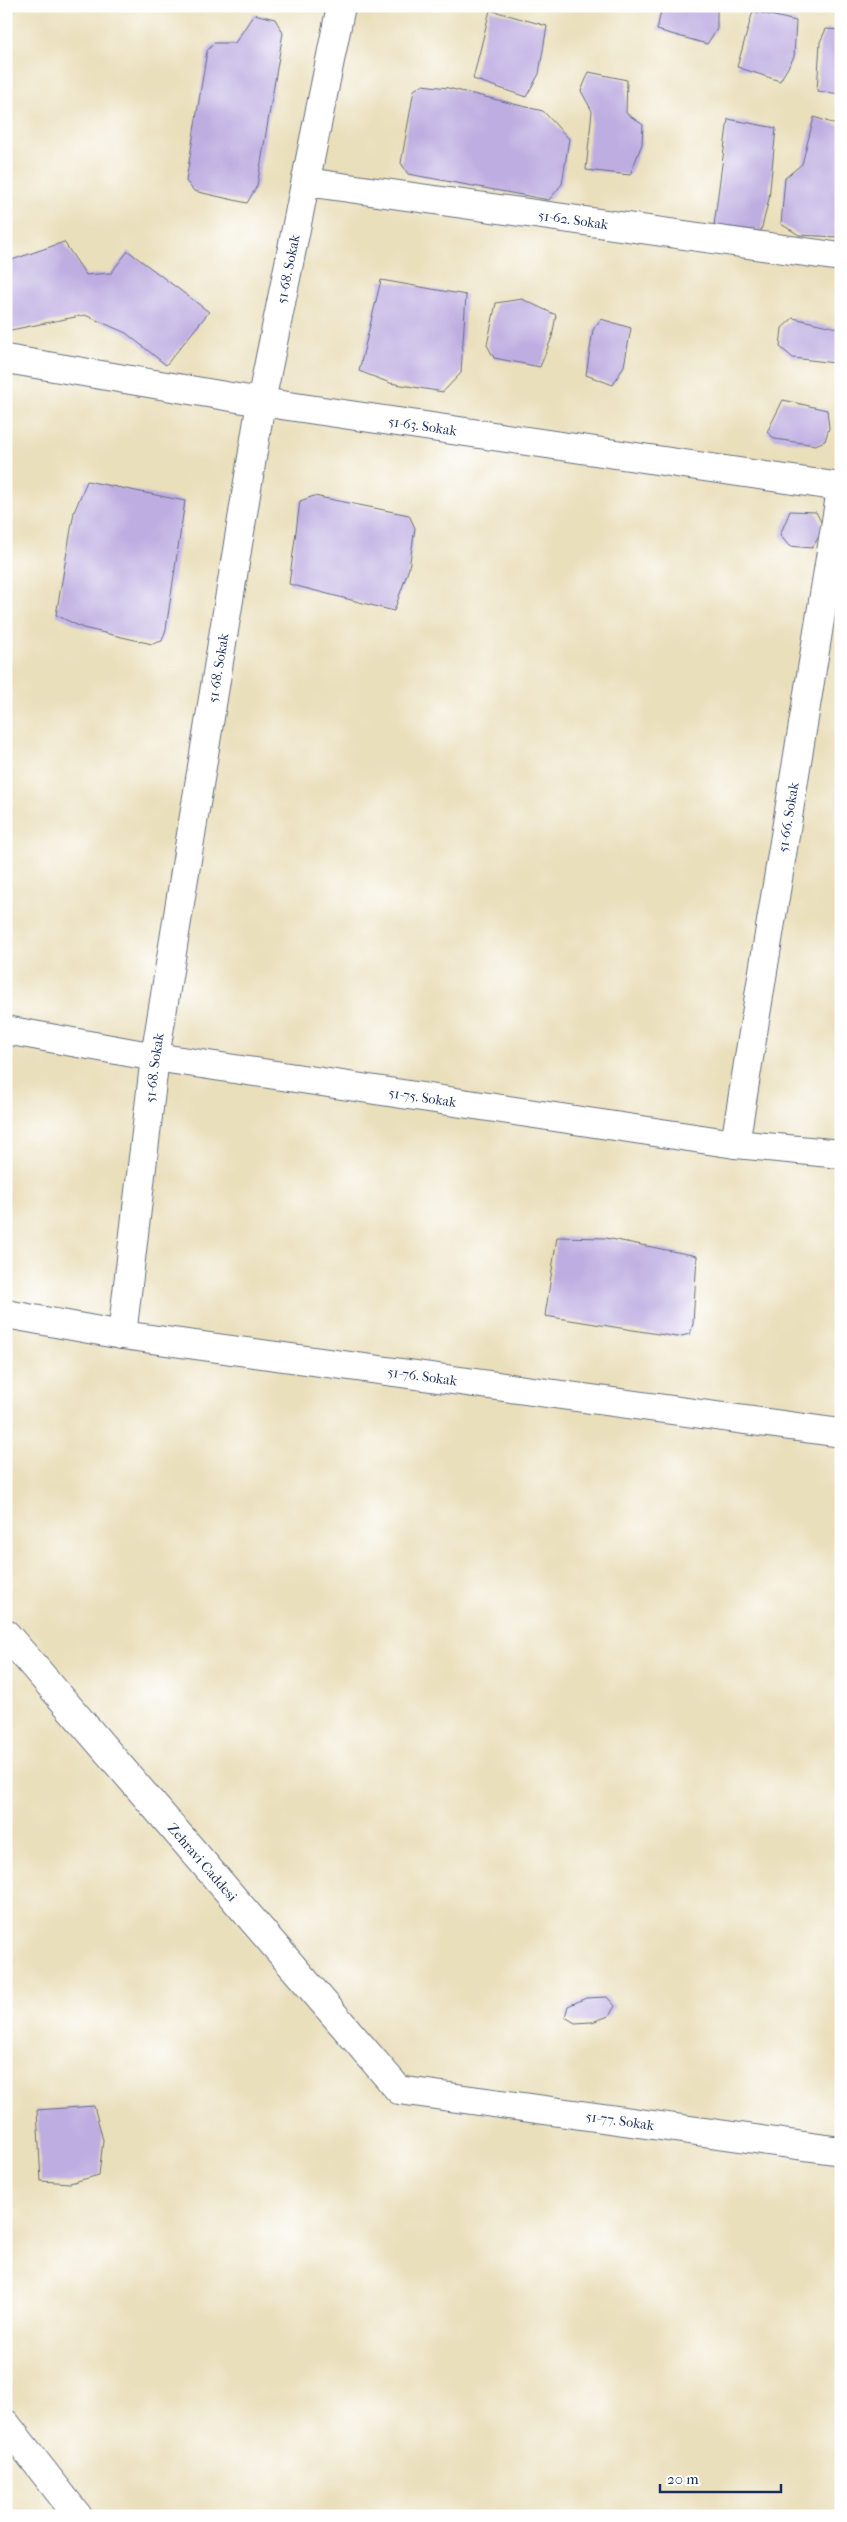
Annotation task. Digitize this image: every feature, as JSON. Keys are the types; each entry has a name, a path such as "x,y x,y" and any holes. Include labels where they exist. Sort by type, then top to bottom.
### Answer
{"street":[{"name":"51-68. Sokak","path":"122,1335 155,1057 261,402 341,6"},
{"name":"51-62. Sokak","path":"306,182 841,257"},
{"name":"51-63. Sokak","path":"6,359 261,402 841,488"},
{"name":"51-66. Sokak","path":"735,1144 841,488"},
{"name":"51-75. Sokak","path":"6,1030 155,1057 735,1144 841,1154"},
{"name":"51-76. Sokak","path":"6,1314 122,1335 841,1433"},
{"name":"Zehravi Caddesi","path":"6,1634 399,2090"},
{"name":"51-77. Sokak","path":"399,2090 841,2151"},
{"path":"6,2424 78,2516"}],"building":[{"path":"534,6 559,6 558,10"},
{"path":"662,6 717,6 717,29 707,44 657,30"},
{"path":"490,10 547,26 539,74 526,97 473,79"},
{"path":"753,11 796,21 794,57 780,81 737,67"},
{"path":"254,14 275,19 283,33 257,186 247,203 194,191 186,181 207,51 214,43 235,43"},
{"path":"826,29 841,30 841,94 817,91 820,42"},
{"path":"589,72 627,80 626,113 643,125 642,144 630,175 586,170 592,111 581,91"},
{"path":"422,85 448,88 543,111 569,139 562,184 549,200 408,174 401,163 414,90"},
{"path":"814,117 841,126 841,234 838,237 799,235 781,224 785,178 802,164"},
{"path":"728,119 776,128 769,199 761,231 714,225"},
{"path":"64,242 86,275 111,273 128,251 209,312 166,365 126,333 85,315 6,331 6,262"},
{"path":"381,280 466,295 461,373 443,392 390,383 359,371"},
{"path":"522,299 556,315 552,337 540,367 494,358 487,345 496,303"},
{"path":"793,318 837,328 841,334 841,353 835,363 793,358 780,347 782,328"},
{"path":"601,319 631,328 624,366 613,385 586,375 593,330"},
{"path":"783,400 827,410 829,428 825,441 815,445 775,439 767,432"},
{"path":"87,481 185,501 166,629 162,641 152,644 83,628 56,615 74,512"},
{"path":"314,496 409,515 415,528 409,568 394,611 289,584 300,501"},
{"path":"790,511 816,512 824,528 812,548 789,546 780,535"},
{"path":"557,1237 606,1238 697,1256 693,1324 690,1334 677,1337 545,1316"},
{"path":"607,1997 615,2006 609,2016 592,2022 575,2023 565,2017 568,2006 586,1998"},
{"path":"94,2106 103,2140 99,2175 70,2183 41,2181 37,2110"}]}
